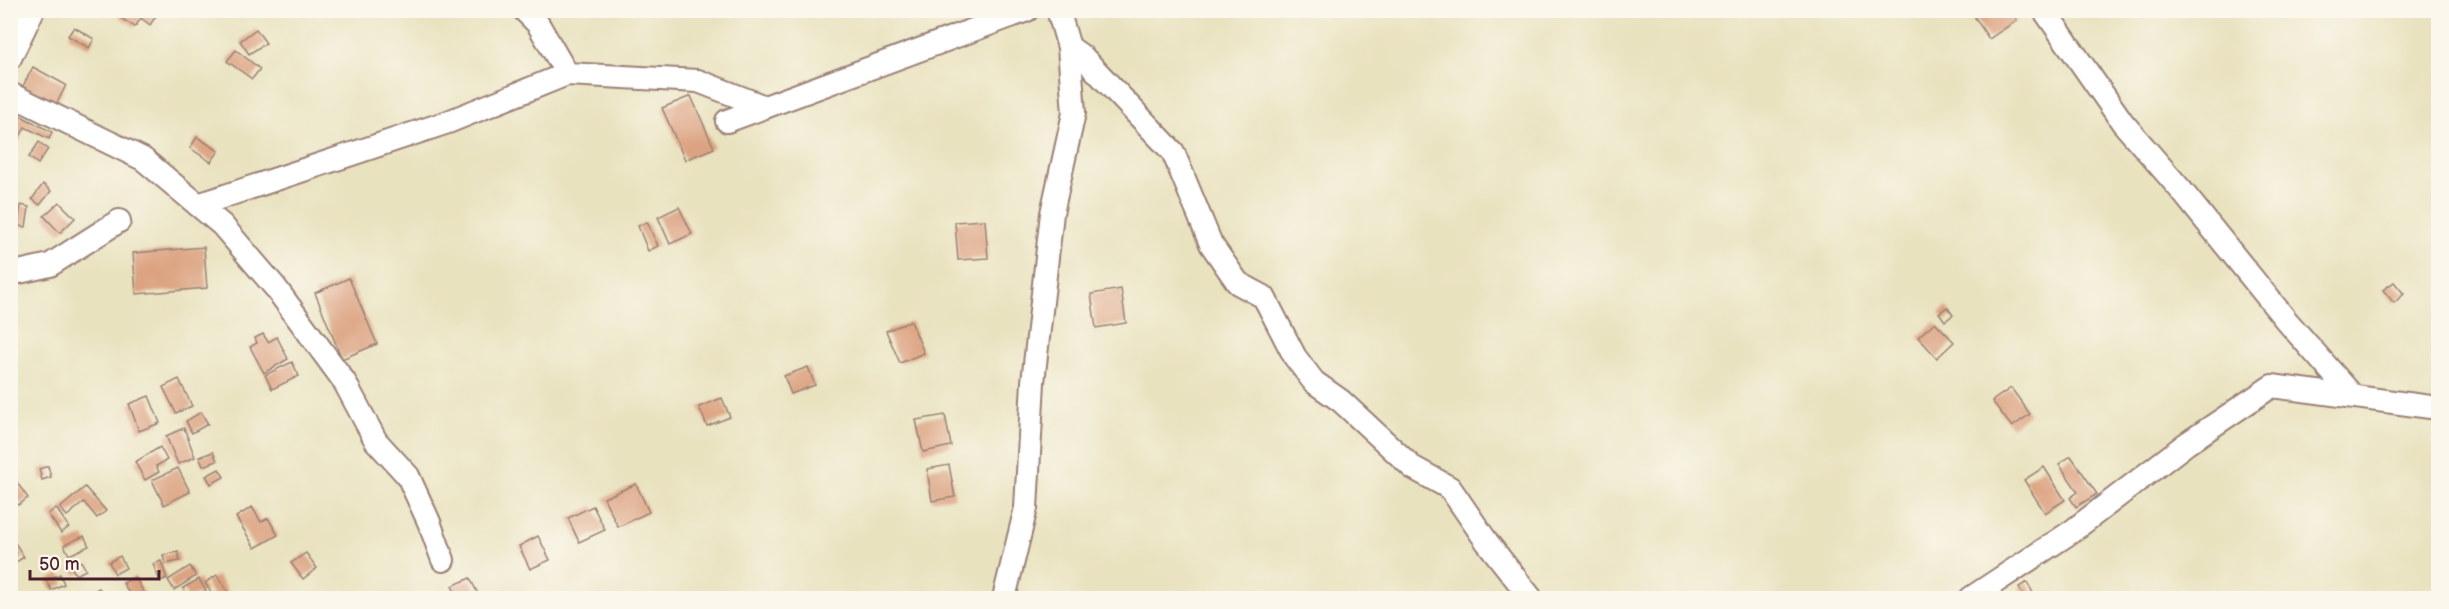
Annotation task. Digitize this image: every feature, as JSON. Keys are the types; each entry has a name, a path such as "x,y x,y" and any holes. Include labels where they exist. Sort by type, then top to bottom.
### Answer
{"street":[{"path":"10,57 33,10"},
{"path":"524,10 538,24 567,74"},
{"path":"727,121 1027,10"},
{"path":"1005,598 1026,508 1033,382 1052,213 1074,113 1068,47 1058,10"},
{"path":"2044,10 2123,123 2181,190 2286,320 2352,395"},
{"path":"1068,47 1083,57 1173,152 1211,244 1238,283 1264,297 1295,357 1314,382 1341,401 1412,467 1450,488 1487,542 1532,598"},
{"path":"198,205 448,122 567,74 698,81 765,107"},
{"path":"10,94 143,159 222,225 275,287 344,381 376,441 408,476 443,560"},
{"path":"10,274 50,265 119,221"},
{"path":"1971,598 2071,532 2186,444 2272,386 2439,408"}],"building":[{"path":"123,10 160,10 150,25 141,18 135,27 119,17"},
{"path":"1970,10 2011,10 2017,20 1989,39"},
{"path":"74,27 94,39 89,48 68,36"},
{"path":"256,29 266,43 249,54 240,41"},
{"path":"236,50 260,69 252,79 227,61"},
{"path":"33,67 66,85 55,107 21,90"},
{"path":"691,96 714,148 685,160 662,108"},
{"path":"19,115 52,132 49,139 25,127 17,143 10,139 10,132"},
{"path":"197,137 219,151 211,162 190,148"},
{"path":"39,142 48,149 38,164 29,157"},
{"path":"43,184 51,191 40,205 32,199"},
{"path":"59,202 75,218 60,233 44,216"},
{"path":"21,205 29,207 26,227 18,226"},
{"path":"679,207 692,234 670,244 658,217"},
{"path":"985,220 988,258 958,260 955,222"},
{"path":"647,222 658,246 648,251 638,226"},
{"path":"204,247 207,288 136,294 133,253"},
{"path":"349,278 377,344 342,359 315,293"},
{"path":"2394,282 2404,294 2394,303 2383,290"},
{"path":"1121,289 1126,323 1096,328 1091,294"},
{"path":"1947,307 1953,315 1945,321 1939,313"},
{"path":"911,321 924,353 900,363 886,331"},
{"path":"1935,322 1954,342 1937,358 1918,337"},
{"path":"263,334 268,342 277,337 288,359 264,373 250,347 257,343 255,338"},
{"path":"292,362 299,376 272,389 265,375"},
{"path":"808,367 815,385 791,394 784,376"},
{"path":"179,379 192,406 176,413 163,387"},
{"path":"2011,388 2030,414 2012,427 1992,401"},
{"path":"149,396 160,423 139,431 129,404"},
{"path":"722,398 730,417 707,426 699,407"},
{"path":"201,412 208,424 192,433 186,421"},
{"path":"945,415 951,446 923,452 916,420"},
{"path":"184,428 195,457 178,464 166,436"},
{"path":"160,447 167,460 156,466 159,472 145,480 135,462"},
{"path":"213,452 217,461 203,466 199,457"},
{"path":"2071,456 2097,494 2076,507 2070,498 2078,492 2059,464"},
{"path":"949,465 955,497 932,501 927,469"},
{"path":"48,466 51,477 42,480 39,469"},
{"path":"2044,467 2065,500 2045,513 2024,480"},
{"path":"178,468 190,492 164,505 152,480"},
{"path":"219,469 224,477 211,484 206,476"},
{"path":"13,477 28,498 18,505 10,494"},
{"path":"636,484 649,512 618,527 604,498"},
{"path":"85,487 106,511 97,518 84,502 67,516 60,508"},
{"path":"593,506 605,530 579,542 568,518"},
{"path":"252,507 261,522 268,518 278,535 255,548 236,517"},
{"path":"56,508 69,527 61,533 48,514"},
{"path":"10,535 24,557 10,566"},
{"path":"84,536 89,546 69,555 64,545"},
{"path":"538,536 550,560 530,569 519,546"},
{"path":"178,552 180,561 165,564 163,555"},
{"path":"306,553 317,568 303,579 291,563"},
{"path":"120,556 126,568 115,574 109,562"},
{"path":"81,561 86,570 76,575 71,567"},
{"path":"161,561 167,578 160,581 153,564"},
{"path":"190,566 196,576 174,590 168,580"},
{"path":"60,574 64,584 51,590 46,580"},
{"path":"217,575 232,598 215,598 205,583"},
{"path":"135,577 145,594 132,598 123,583"},
{"path":"470,578 480,598 458,598 452,586"},
{"path":"199,579 206,591 188,598 183,588"},
{"path":"2027,582 2033,593 2024,597 2019,587"},
{"path":"99,588 106,598 81,598"}]}
